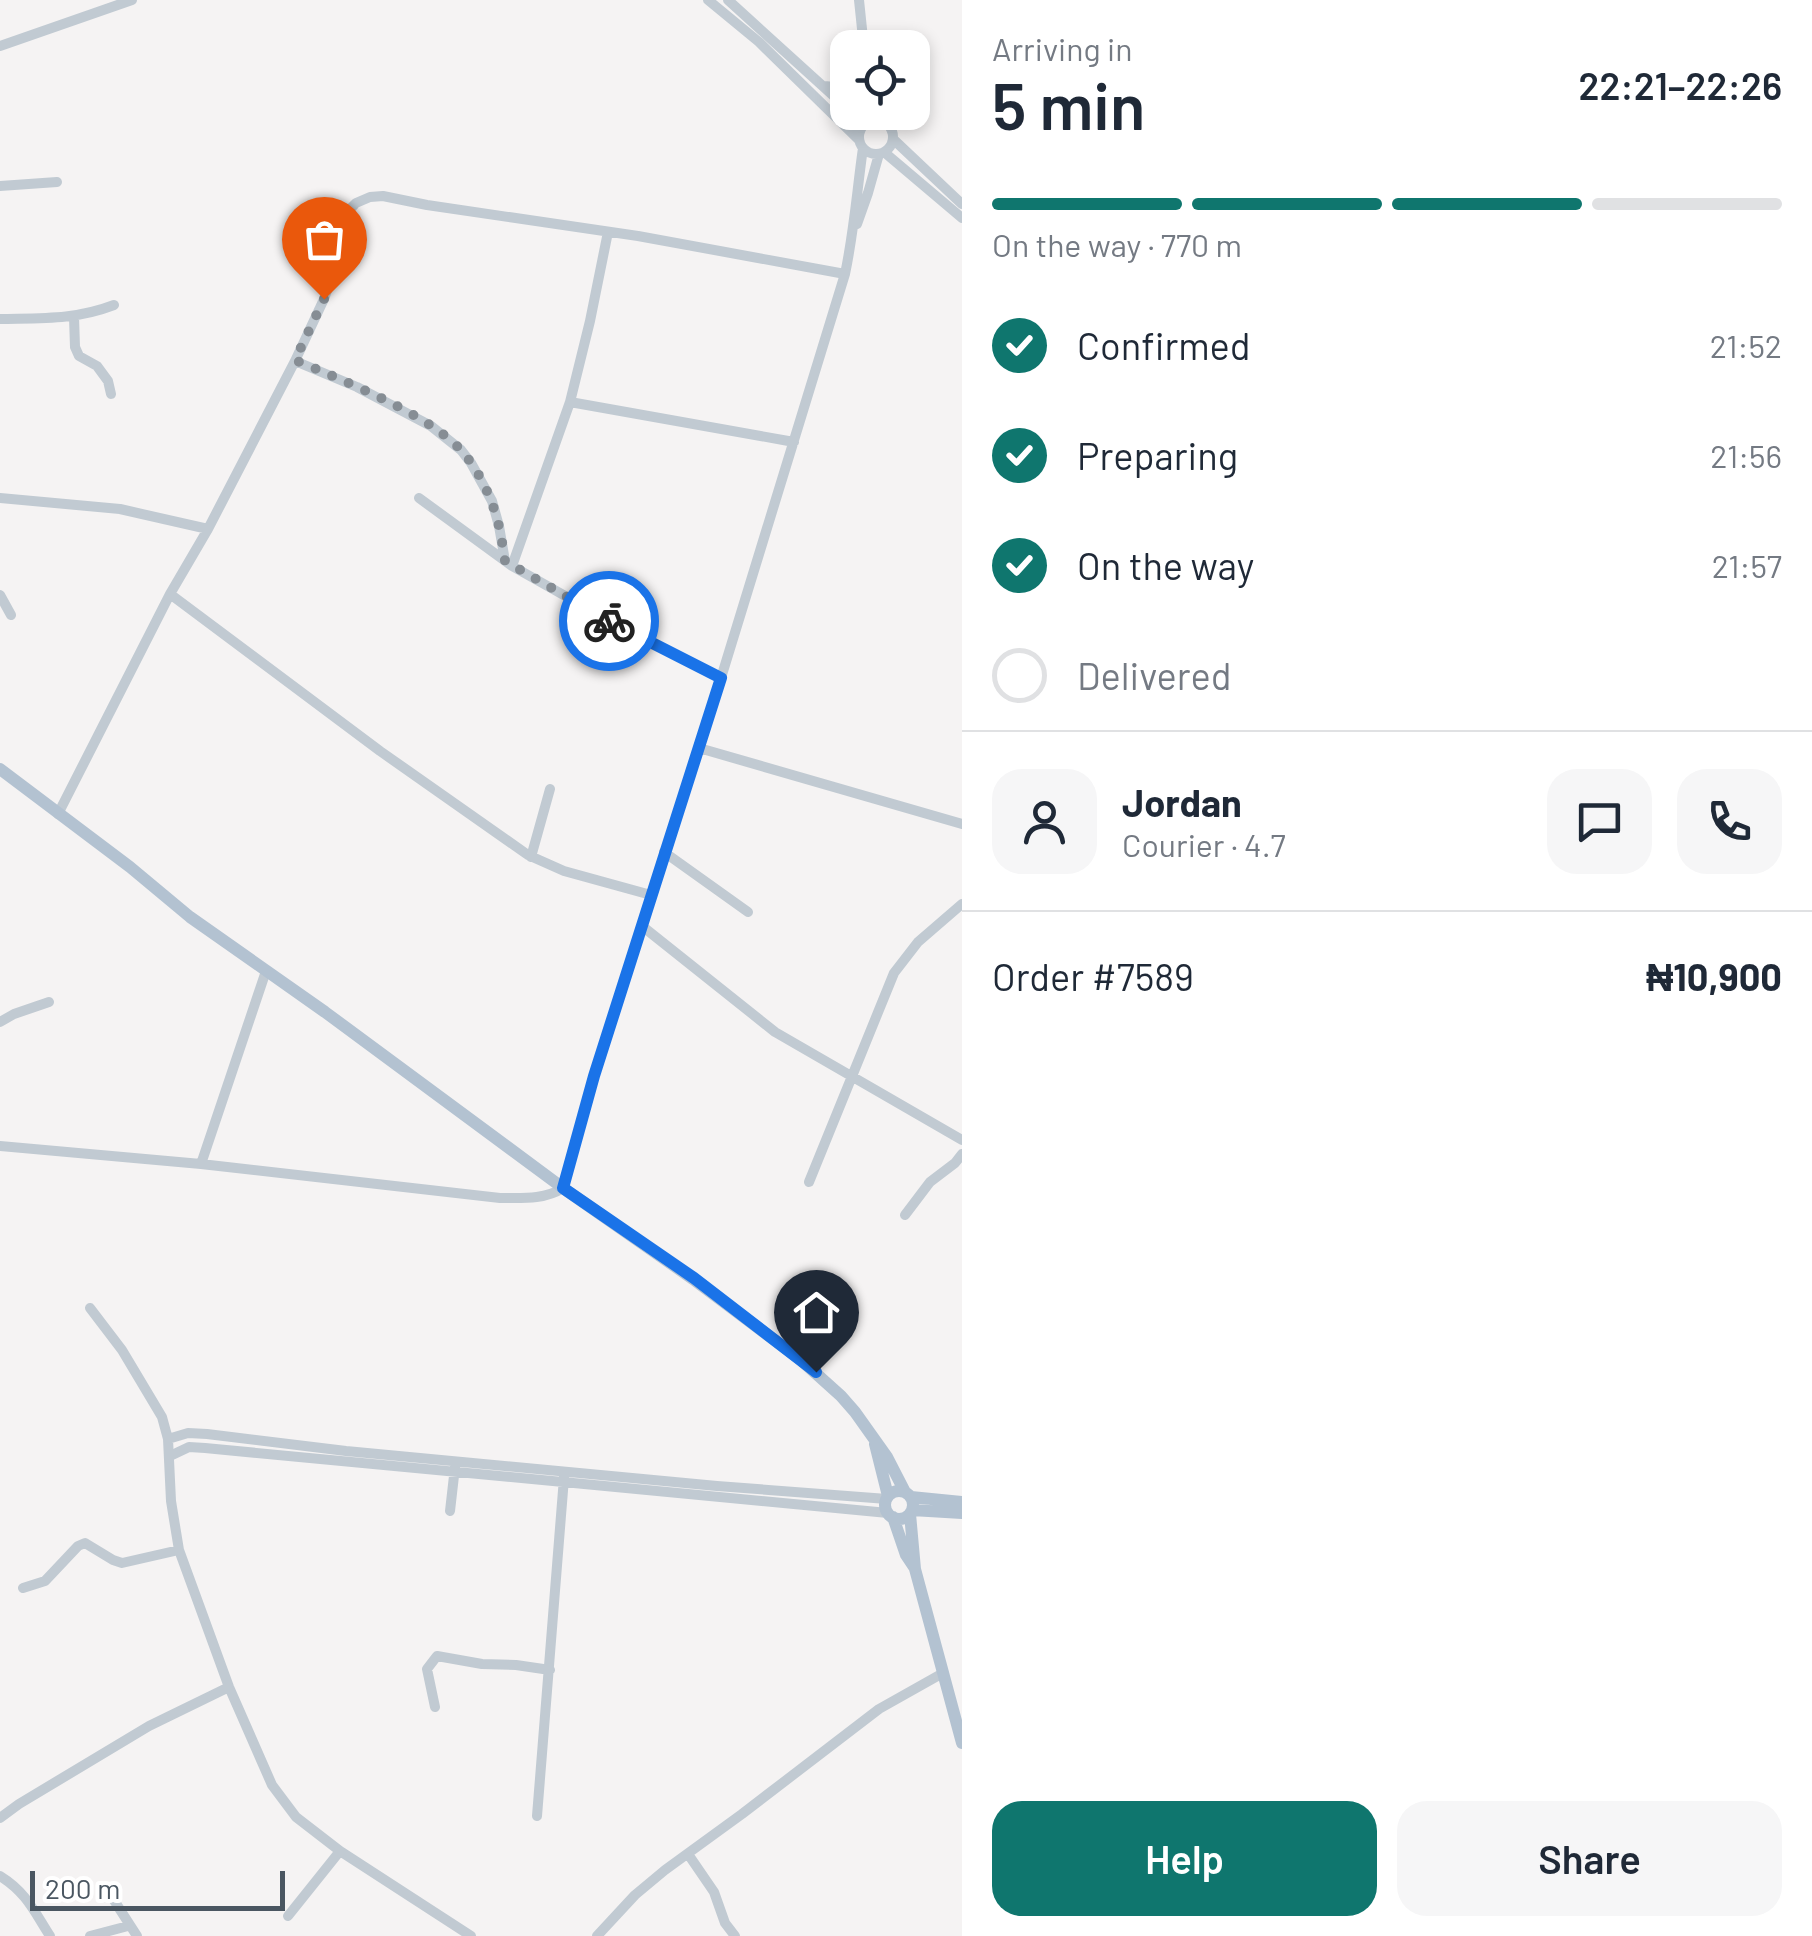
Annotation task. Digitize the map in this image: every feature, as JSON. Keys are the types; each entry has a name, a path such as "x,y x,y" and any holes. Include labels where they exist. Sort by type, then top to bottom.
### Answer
{"main road":[{"path":"0,769 130,867 190,918 694,1278 801,1360 841,1396 874,1437 910,1504 915,1570 962,1743"},
{"path":"874,1437 889,1506 915,1570"},
{"path":"889,1506 896,1491 910,1504 962,1513"},
{"path":"910,1504 962,1502"},
{"path":"889,1506 900,1519 910,1504"}],"street":[{"path":"0,46 132,0"},
{"path":"708,0 782,63 872,154 882,153 962,218"},
{"path":"728,0 830,93"},
{"path":"859,0 862,30"},
{"path":"823,86 830,87"},
{"path":"0,1146 500,1198 538,1197 563,1188 594,1076 845,274 854,230 861,130"},
{"path":"854,230 882,153 893,139 891,130"},
{"path":"893,139 962,204"},
{"path":"0,186 57,182"},
{"path":"58,814 295,360 324,299 351,208 362,199 383,196 845,274"},
{"path":"509,564 570,402 608,232"},
{"path":"0,319 74,316 114,305"},
{"path":"74,316 79,356 97,366 108,381 111,394"},
{"path":"295,360 431,426 461,450 492,502 509,564"},
{"path":"570,402 794,442"},
{"path":"0,498 120,508 208,529"},
{"path":"419,498 509,564 721,678"},
{"path":"170,594 531,857 564,871 651,895"},
{"path":"0,595 10,615"},
{"path":"699,748 962,824"},
{"path":"531,857 550,789"},
{"path":"664,852 748,912"},
{"path":"809,1182 894,973 918,942 962,904"},
{"path":"642,926 775,1032 962,1140"},
{"path":"201,1164 266,971"},
{"path":"0,1022 48,1002"},
{"path":"905,1215 930,1182 962,1154"},
{"path":"90,1308 122,1350 162,1418 168,1439 171,1500 179,1550 229,1688 279,1796 296,1817 340,1851 471,1936"},
{"path":"168,1439 188,1432 455,1473 494,1470"},
{"path":"170,1456 189,1446 456,1460 494,1470 771,1491 889,1506"},
{"path":"450,1510 456,1460"},
{"path":"537,1816 564,1477"},
{"path":"23,1588 46,1581 78,1546 86,1543 122,1563 179,1550"},
{"path":"435,1707 427,1669 437,1656 550,1670"},
{"path":"597,1936 665,1870 878,1709 943,1673"},
{"path":"0,1818 149,1726 229,1688"},
{"path":"288,1916 340,1851"},
{"path":"688,1854 714,1892 725,1923 735,1936"},
{"path":"0,1876 24,1894 50,1936"},
{"path":"108,1890 136,1936"},
{"path":"90,1936 128,1926"}],"way so far":[{"path":"324,299 295,360 357,387 446,436 471,463 492,502 505,561 609,621"}],"route":[{"path":"609,621 721,678 594,1076 563,1188 694,1278 816,1372"}]}
